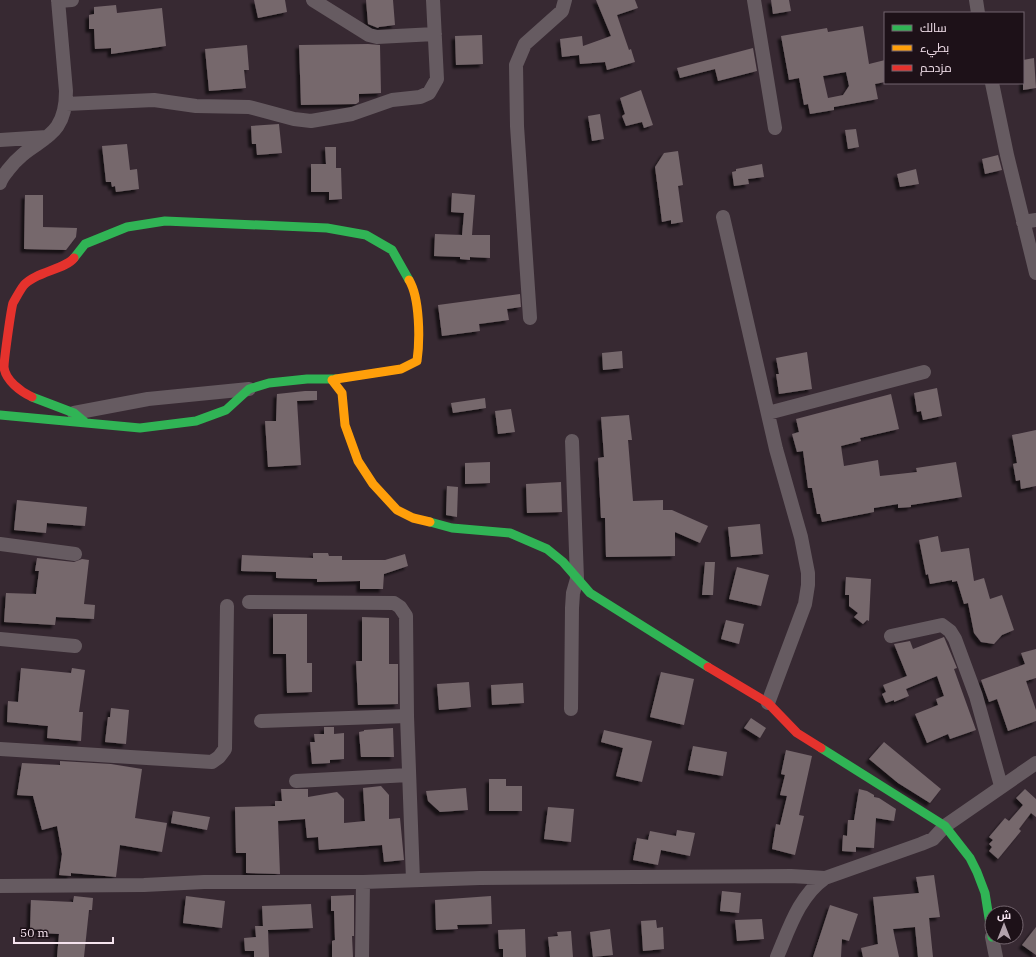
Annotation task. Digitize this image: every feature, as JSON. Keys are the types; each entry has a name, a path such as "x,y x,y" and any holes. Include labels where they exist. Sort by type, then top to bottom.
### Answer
{"street":[{"path":"0,183 14,162 58,128 63,120 66,104 63,0"},
{"path":"313,0 368,35 377,37 435,34"},
{"path":"66,104 154,100 196,106 248,107 294,119 311,121 332,119 392,100 420,97 429,93 437,79 433,0"},
{"path":"530,318 517,126 516,65 525,44 562,11 565,0"},
{"path":"754,0 775,128"},
{"path":"976,0 978,12"},
{"path":"992,84 1007,155 1030,221 1036,273"},
{"path":"0,140 47,137"},
{"path":"723,217 768,413 801,537 808,585 805,604 796,632 768,703"},
{"path":"74,413 148,399 250,389 269,383 307,379 332,380 401,369 417,361 420,343 414,288 392,250 366,235 327,228 165,221 127,227 96,239 85,244 70,264 54,268 25,284 13,304 4,366 8,378 25,394 74,413 86,424"},
{"path":"768,413 924,372"},
{"path":"332,380 342,393 345,425 358,461 373,484 397,510 413,518 452,528 510,533 521,536 547,550 563,562 590,593 615,610 768,703 797,733 946,826 970,858 985,893 987,905"},
{"path":"0,415 140,428 196,421 226,410 250,389"},
{"path":"571,709 572,608 573,593 577,578 572,441"},
{"path":"0,544 75,554"},
{"path":"248,602 394,603 400,607 406,616 407,716 413,880"},
{"path":"0,749 212,762 219,757 225,749 227,606"},
{"path":"891,636 937,625 942,625 950,631 955,638 976,696 1001,786"},
{"path":"0,639 75,646"},
{"path":"261,721 407,716"},
{"path":"777,957 806,895 813,886 825,878 933,839 946,826 1001,786 1036,763"},
{"path":"296,781 409,775"},
{"path":"0,886 144,885 204,882 363,882 413,880 792,876 825,878"},
{"path":"362,957 363,882"},
{"path":"994,945 996,957"}],"building":[{"path":"254,0 285,0 287,12 258,18"},
{"path":"366,0 393,0 395,25 378,28 368,24"},
{"path":"596,0 635,0 638,8 617,15 629,50 631,49 635,62 607,70 605,62 580,64 579,55 562,57 560,39 582,36 583,46 611,36"},
{"path":"771,0 789,0 791,11 773,14"},
{"path":"116,5 117,13 162,8 166,46 111,54 111,48 95,49 94,29 89,29 89,15 94,14 94,7"},
{"path":"863,26 869,64 884,60 884,82 875,84 878,99 834,107 834,110 810,114 808,104 804,105 799,78 789,80 781,36 827,28 828,32","holes":["846,72 849,86 843,95 828,98 823,76"]},
{"path":"482,35 483,64 456,65 455,36"},
{"path":"247,45 249,70 244,70 246,88 209,91 205,49"},
{"path":"299,45 380,45 381,93 359,94 359,102 356,104 301,105"},
{"path":"753,48 757,71 718,81 715,69 680,78 677,68"},
{"path":"1034,58 1036,88 1023,90 1024,60"},
{"path":"641,90 653,125 644,128 642,122 626,126 622,116 625,114 620,98"},
{"path":"600,114 604,139 592,141 588,116"},
{"path":"279,124 282,153 257,155 256,144 252,144 251,126"},
{"path":"856,129 859,147 848,149 845,130"},
{"path":"127,144 130,170 137,169 139,189 116,192 115,186 112,187 111,182 106,182 102,146"},
{"path":"325,147 336,147 336,168 341,168 342,199 329,200 329,192 311,192 311,164 326,164"},
{"path":"678,151 683,185 678,186 683,222 671,224 671,220 662,222 655,167 664,153"},
{"path":"998,155 1002,170 985,174 982,159"},
{"path":"762,164 764,177 748,179 749,184 734,186 732,172 736,171 736,169"},
{"path":"916,169 919,184 900,187 897,174"},
{"path":"452,193 475,195 472,235 490,235 490,258 470,257 470,260 460,259 460,257 434,256 435,234 462,235 464,213 451,212"},
{"path":"25,195 43,195 43,227 77,228 76,237 66,250 24,249"},
{"path":"520,294 521,307 507,309 509,320 479,324 480,331 442,336 438,305"},
{"path":"622,351 623,368 603,370 602,353"},
{"path":"807,352 812,389 779,394 776,374 779,374 776,358"},
{"path":"937,388 942,416 923,420 921,411 917,412 914,393"},
{"path":"317,391 317,400 297,401 301,465 268,467 265,421 276,421 277,394"},
{"path":"891,394 899,429 860,438 861,441 841,446 844,466 878,460 880,476 917,472 916,468 956,462 962,497 911,505 911,507 898,508 898,504 874,508 874,512 822,522 820,514 817,514 812,488 808,488 803,451 797,452 792,434 799,432 796,419"},
{"path":"485,398 486,408 453,413 451,403"},
{"path":"511,409 515,432 498,434 495,411"},
{"path":"629,415 632,440 628,440 633,501 663,500 663,510 672,510 708,526 700,543 675,532 675,556 606,557 605,518 601,518 598,458 604,457 601,417"},
{"path":"1036,430 1036,486 1021,489 1020,480 1016,481 1013,464 1017,463 1012,435"},
{"path":"490,462 490,483 465,484 465,463"},
{"path":"561,482 562,512 527,513 526,484"},
{"path":"447,486 458,487 457,517 446,515"},
{"path":"17,500 87,507 85,526 47,523 46,533 14,530"},
{"path":"760,524 763,554 731,557 728,527"},
{"path":"938,536 941,552 969,548 974,581 984,578 990,599 1002,595 1014,630 1002,635 994,644 981,642 974,633 968,603 964,604 957,581 952,582 952,580 930,584 928,574 926,575 919,540"},
{"path":"313,553 328,553 329,556 342,556 342,560 385,560 405,554 408,566 384,574 383,589 360,589 360,581 317,582 317,579 276,578 276,572 241,571 242,555 313,558"},
{"path":"37,558 74,562 82,559 89,560 84,604 95,605 94,619 56,617 55,625 4,622 6,593 36,594 39,571 35,571"},
{"path":"705,562 715,562 713,595 702,595"},
{"path":"737,567 769,575 761,606 729,599"},
{"path":"846,577 871,579 869,621 867,620 863,624 854,617 858,613 849,606 849,595 845,595"},
{"path":"273,614 307,614 307,663 312,663 312,692 287,693 286,654 273,654"},
{"path":"362,617 389,618 389,664 398,664 398,704 358,705 356,661 362,661"},
{"path":"726,620 744,624 739,644 721,639"},
{"path":"944,637 957,668 954,669 976,730 950,739 948,734 927,743 915,714 938,705 936,699 944,696 937,676 906,689 909,696 894,702 894,700 886,703 882,694 886,692 883,685 907,676 894,644 910,641 913,649"},
{"path":"1036,649 1036,678 1026,681 1036,710 1036,721 1008,731 997,699 989,702 981,680 1025,664 1021,653"},
{"path":"21,668 71,673 72,668 85,670 79,712 83,712 81,741 47,738 48,726 7,722 8,701 18,702"},
{"path":"661,672 694,679 684,725 650,717"},
{"path":"469,682 471,707 439,710 437,684"},
{"path":"523,683 524,703 492,705 491,685"},
{"path":"111,708 129,710 126,744 105,742 108,717 110,717"},
{"path":"751,718 766,728 760,738 744,728"},
{"path":"324,727 334,727 334,734 344,733 344,759 330,760 330,763 312,764 310,742 315,742 314,734 324,734"},
{"path":"393,728 394,757 361,757 359,732 364,730"},
{"path":"604,730 652,741 642,782 616,776 623,748 601,742"},
{"path":"884,742 941,789 930,803 898,783 869,759"},
{"path":"693,746 727,752 723,776 688,770"},
{"path":"786,750 812,756 799,815 804,816 795,855 772,849 776,824 780,825 787,796 780,795 785,775 781,774"},
{"path":"60,761 111,764 142,769 135,818 167,823 162,852 120,845 116,877 71,873 71,876 59,875 62,854 57,826 42,830 33,796 17,795 22,763 60,765"},
{"path":"489,779 506,779 506,786 522,786 522,811 489,811"},
{"path":"381,786 389,795 389,819 400,818 404,860 384,862 382,845 319,850 318,837 307,838 305,819 278,821 280,874 246,873 246,853 236,853 235,807 275,806 275,801 282,801 281,789 308,789 308,797 337,792 344,799 344,823 365,821 363,788"},
{"path":"466,788 468,810 440,812 428,801 426,791"},
{"path":"859,789 867,791 874,795 874,797 879,798 896,809 894,821 876,818 874,848 856,847 856,852 842,851 843,835 847,836 848,820 854,820"},
{"path":"1025,789 1036,799 1036,817 1031,813 1019,829 1021,831 998,859 989,851 992,847 989,844 993,840 989,837 1005,818 1009,821 1023,805 1016,798"},
{"path":"548,807 574,809 571,842 544,839"},
{"path":"173,811 210,817 207,830 171,823"},
{"path":"677,830 695,833 690,856 661,850 658,865 633,860 637,838 648,840 650,831 676,836"},
{"path":"934,875 940,917 929,918 933,957 918,957 915,927 893,929 899,957 863,957 861,948 878,944 873,897 919,893 916,877"},
{"path":"722,891 741,893 739,913 720,911"},
{"path":"354,895 354,936 352,936 353,957 332,957 332,941 335,940 334,911 331,911 331,896"},
{"path":"74,896 93,898 92,910 89,910 84,957 57,957 59,934 41,933 42,930 30,929 31,900 73,902"},
{"path":"186,896 225,901 222,928 183,923"},
{"path":"491,896 492,924 457,925 458,929 436,930 435,900"},
{"path":"311,904 313,928 268,930 269,957 254,957 254,951 245,951 244,938 256,937 255,926 263,926 262,906"},
{"path":"830,905 858,914 849,941 842,939 841,957 813,957"},
{"path":"762,919 764,939 737,941 735,920"},
{"path":"656,920 657,928 663,927 664,949 643,951 641,921"},
{"path":"1036,927 1036,955 1022,945 1024,945 1024,942"},
{"path":"525,929 526,957 503,957 503,949 499,949 498,930"},
{"path":"610,929 613,955 593,957 590,932"},
{"path":"571,931 573,957 550,957 548,937 558,936 557,932"}],"traffic: fast":[{"path":"74,258 85,244 127,227 165,221 327,228 366,235 392,250 409,280"},
{"path":"0,415 140,428 196,421 226,410 249,389 269,383 307,379 336,379"},
{"path":"32,397 74,413 86,423"},
{"path":"430,522 452,528 510,533 547,549 563,562 590,593 708,667"},
{"path":"821,748 945,826 970,858 985,893 987,905"}],"traffic: slow":[{"path":"336,379 401,369 417,361 419,342 417,308 413,288 409,280"},
{"path":"332,380 342,393 345,425 358,461 373,484 397,510 413,518 430,522"}],"traffic: jam":[{"path":"32,397 23,392 10,381 5,372 4,367 13,303 24,285 29,281 70,262 74,258"},
{"path":"708,667 768,703 797,733 821,748"}]}
